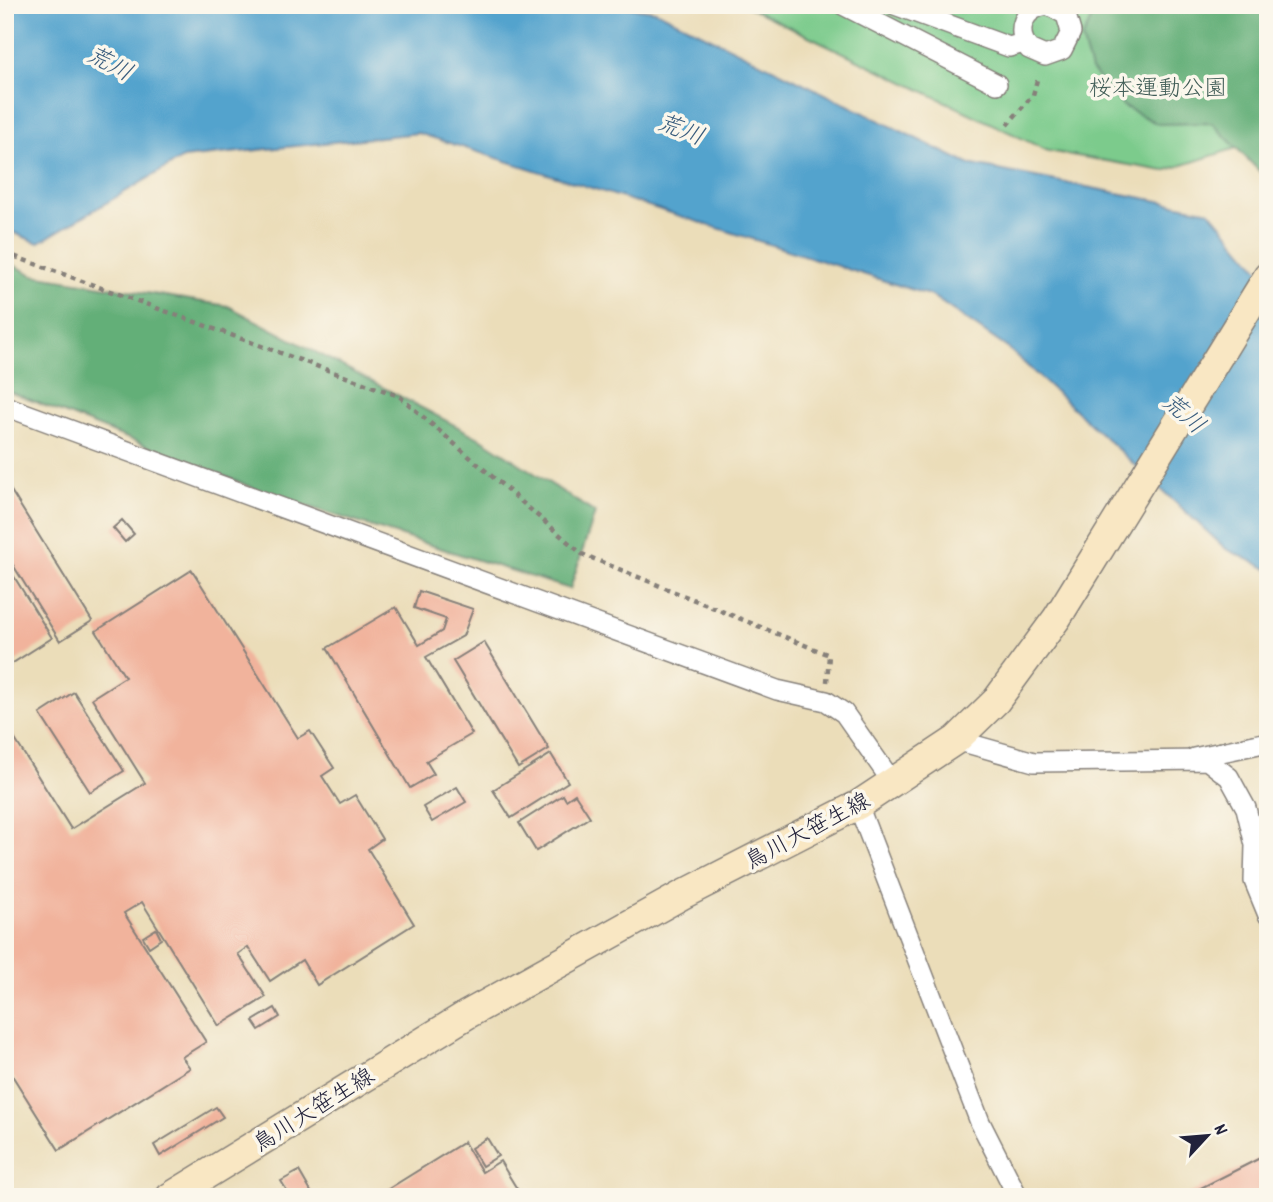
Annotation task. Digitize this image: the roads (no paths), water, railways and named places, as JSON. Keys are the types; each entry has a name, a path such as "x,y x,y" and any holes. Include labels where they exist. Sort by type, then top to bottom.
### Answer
{"street":[{"path":"843,5 997,84"},
{"path":"895,5 1009,47 1030,48 1055,54 1062,50 1071,36 1070,21 1066,15 1047,5 1033,9 1024,17 1021,28 1030,48"},
{"name":"鳥川大笹生線","path":"172,1196 468,1014 684,894 858,805 956,740 996,701 1057,618 1268,276"},
{"path":"5,406 764,685 826,701 844,713 893,783"},
{"path":"956,740 1034,762 1208,760 1229,777 1246,808 1255,845 1254,881 1268,915"},
{"path":"1188,760 1268,742"},
{"path":"858,805 980,1122 1018,1197"}],"water":[{"name":"荒川","path":"5,5 610,5 656,11 968,164 1210,211 1268,280 1268,569 1226,549 1009,349 932,296 418,133 183,158 38,243 5,229"}],"park label":[{"name":"桜本運動公園","path":"1158,87"}]}
